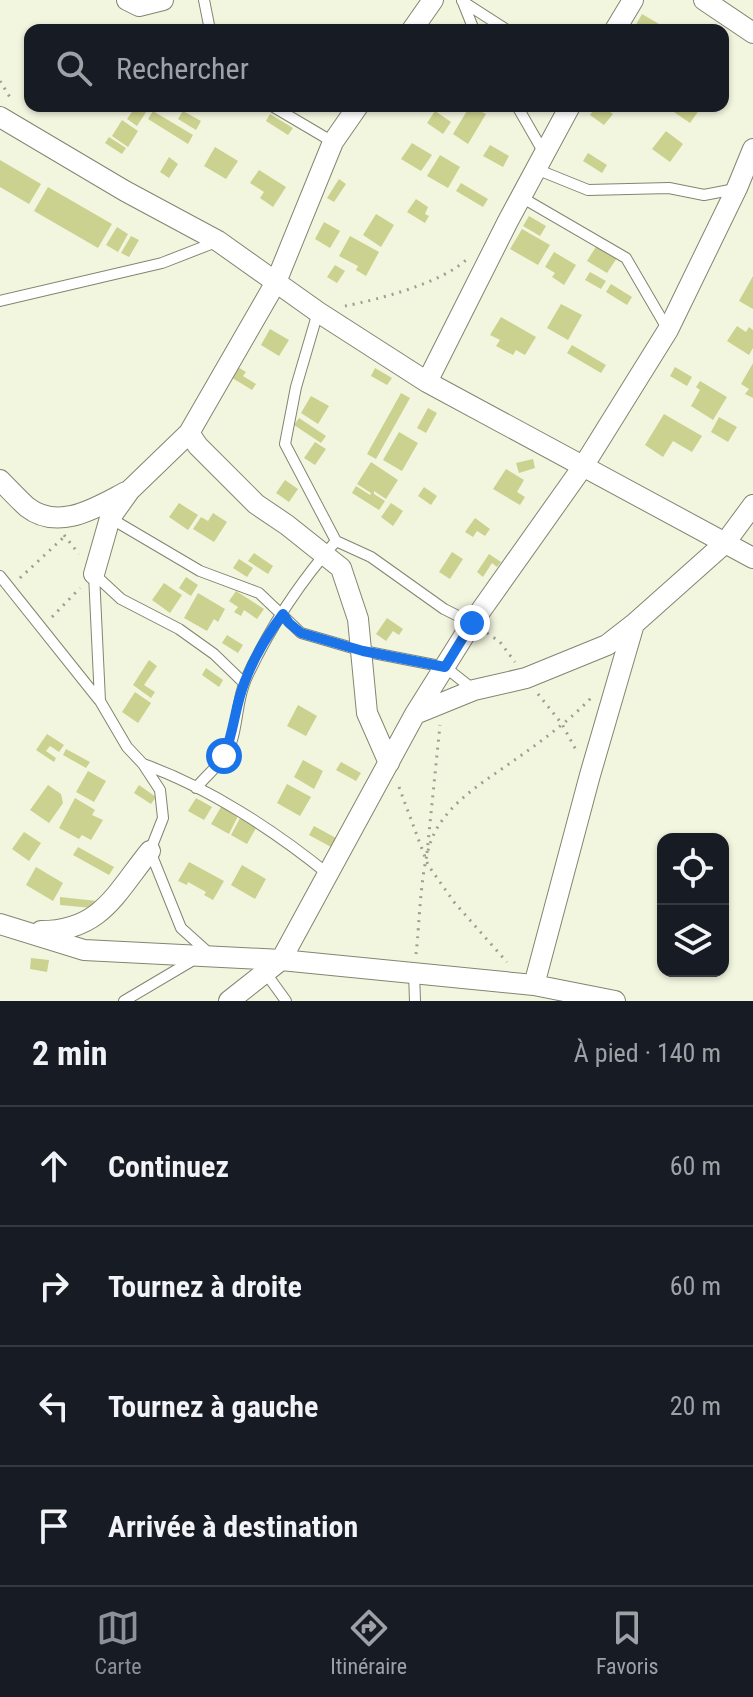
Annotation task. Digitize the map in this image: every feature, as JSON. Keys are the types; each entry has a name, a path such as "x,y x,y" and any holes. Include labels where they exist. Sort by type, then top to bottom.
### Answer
{"street":[{"path":"127,0 139,6 163,0"},
{"path":"416,24 433,0"},
{"path":"619,24 633,0"},
{"path":"704,0 753,33"},
{"path":"94,574 110,518 130,490 189,433 276,282 333,142 354,112"},
{"path":"427,382 567,112"},
{"path":"0,117 125,191 218,241 318,312 427,382 753,558"},
{"path":"229,1001 230,997 273,966 328,874 415,714 472,623 584,465 668,330 753,149"},
{"path":"189,433 256,504 330,548 341,568 358,619 367,713 389,763"},
{"path":"0,480 30,509 57,518 81,516 130,490"},
{"path":"415,714 474,690 526,678 607,645 725,543 753,505"},
{"path":"534,985 634,624"},
{"path":"21,930 61,931 96,917 150,851"},
{"path":"96,917 104,939 129,952"},
{"path":"0,924 84,950 206,956 273,966 414,973 534,985 615,1001"}],"lane":[{"path":"204,0 209,24"},
{"path":"462,0 472,24"},
{"path":"462,0 498,24"},
{"path":"282,112 333,142"},
{"path":"520,112 540,161 588,190 669,188 704,195 737,188"},
{"path":"521,197 626,258 668,330"},
{"path":"0,301 162,263 218,241"},
{"path":"318,312 296,387 285,444 330,548"},
{"path":"110,518 200,571 259,593 301,633 363,651 445,667 474,690"},
{"path":"196,788 224,756 233,734 244,683 269,632 283,614 295,590 330,548"},
{"path":"330,548 371,557 444,609 472,623"},
{"path":"94,574 121,599 179,629 214,654 244,683"},
{"path":"94,574 100,701"},
{"path":"0,576 100,701 127,747 160,790 163,818 150,851 181,928 206,956 124,1001"},
{"path":"143,764 196,788 288,841 328,874"},
{"path":"273,966 286,1001"},
{"path":"414,973 415,1001"}],"path":[{"path":"318,312 377,300 455,270 476,250"},
{"path":"43,627 94,574 50,516"},
{"path":"10,587 65,536"},
{"path":"426,861 434,833 465,794 544,739 593,695"},
{"path":"414,973 442,703"},
{"path":"389,763 426,861 472,923 500,955 534,985"}],"building":[{"path":"642,14 659,24 636,24"},
{"path":"132,112 146,112 137,126 127,119"},
{"path":"155,112 193,135 188,144 148,119"},
{"path":"185,112 201,121 196,130 178,119"},
{"path":"434,112 451,122 443,134 427,123"},
{"path":"466,112 486,114 468,144 453,134"},
{"path":"592,112 613,114 604,125 590,115"},
{"path":"674,112 698,112 690,123"},
{"path":"270,114 293,128 288,135 266,121"},
{"path":"122,120 138,131 128,147 112,136"},
{"path":"666,131 683,144 670,162 652,149"},
{"path":"109,137 126,148 122,154 105,143"},
{"path":"412,143 432,155 421,171 401,159"},
{"path":"490,145 509,156 503,167 483,156"},
{"path":"215,147 238,161 226,179 204,166"},
{"path":"588,153 607,165 602,173 583,161"},
{"path":"440,155 460,167 448,188 427,176"},
{"path":"169,157 178,164 169,178 160,172"},
{"path":"0,160 41,184 29,204 0,187"},
{"path":"259,170 286,187 273,207 260,198 264,192 250,183"},
{"path":"339,179 346,184 334,202 327,198"},
{"path":"461,183 488,199 483,207 456,191"},
{"path":"48,187 112,224 98,248 34,211"},
{"path":"416,199 428,207 425,214 429,216 425,223 407,212"},
{"path":"376,214 394,225 381,247 363,235"},
{"path":"529,216 546,226 540,236 523,226"},
{"path":"324,222 340,231 330,248 315,239"},
{"path":"117,227 128,234 118,252 106,245"},
{"path":"522,229 550,245 538,265 510,249"},
{"path":"131,236 139,240 129,257 121,253"},
{"path":"350,236 379,252 366,276 356,270 358,266 339,256"},
{"path":"597,245 617,258 607,273 587,261"},
{"path":"554,252 576,265 564,285 552,277 555,273 545,267"},
{"path":"335,265 345,271 337,283 327,277"},
{"path":"590,272 606,281 601,289 585,280"},
{"path":"753,276 753,309 739,301"},
{"path":"611,284 632,297 627,305 606,292"},
{"path":"561,304 582,315 568,340 547,328"},
{"path":"501,317 536,337 525,355 516,350 513,355 496,346 500,340 490,335"},
{"path":"737,326 746,332 749,327 753,330 753,348 749,355 727,341"},
{"path":"270,329 289,340 279,356 261,345"},
{"path":"572,345 606,365 601,373 567,353"},
{"path":"753,363 753,398 745,394 749,389 741,384"},
{"path":"236,366 246,372 243,376 256,384 252,390 229,376"},
{"path":"675,367 692,377 687,386 670,376"},
{"path":"375,368 392,378 387,385 371,376"},
{"path":"700,381 727,397 713,420 691,406 700,390 696,387"},
{"path":"401,393 410,398 376,459 367,454"},
{"path":"311,396 329,406 318,424 301,413"},
{"path":"428,408 437,413 426,433 417,428"},
{"path":"664,414 702,436 692,452 673,441 663,457 645,445"},
{"path":"719,417 737,427 728,442 711,432"},
{"path":"299,418 326,436 321,443 294,425"},
{"path":"399,432 418,443 402,471 383,460"},
{"path":"315,442 326,449 315,465 304,458"},
{"path":"533,459 535,468 519,473 516,463"},
{"path":"371,462 398,480 386,499 374,491 385,501 379,510 352,493 356,486 370,495 357,484"},
{"path":"506,469 524,480 517,492 525,497 520,505 493,489"},
{"path":"285,480 298,489 289,502 276,493"},
{"path":"424,487 437,496 431,505 418,496"},
{"path":"179,503 198,515 188,530 169,517"},
{"path":"391,503 403,511 393,526 381,517"},
{"path":"213,513 227,522 214,542 193,529 201,517 208,521"},
{"path":"475,518 490,529 485,536 477,531 473,537 465,532"},
{"path":"452,552 463,559 450,579 439,572"},
{"path":"254,553 273,566 268,574 248,561"},
{"path":"489,554 501,562 497,567 492,563 483,577 477,572"},
{"path":"239,559 253,568 247,577 233,568"},
{"path":"186,577 198,585 191,596 179,588"},
{"path":"164,583 182,595 170,613 152,600"},
{"path":"236,591 264,609 257,619 244,610 241,616 234,612 238,607 229,601"},
{"path":"198,593 225,609 218,622 214,619 207,631 184,618"},
{"path":"387,618 403,629 399,635 393,631 386,641 376,634"},
{"path":"227,635 243,645 238,653 222,643"},
{"path":"149,660 157,666 144,685 155,692 151,698 133,685"},
{"path":"206,668 223,680 219,687 202,675"},
{"path":"135,692 151,703 138,723 122,712"},
{"path":"298,705 317,716 306,736 287,726"},
{"path":"47,734 64,745 59,752 50,746 46,751 56,758 54,762 36,750"},
{"path":"66,749 90,762 86,768 63,755"},
{"path":"303,760 323,771 314,789 294,777"},
{"path":"341,762 361,773 356,781 336,770"},
{"path":"88,771 106,781 94,802 76,792"},
{"path":"287,784 311,797 300,816 277,803"},
{"path":"48,785 61,794 63,803 49,823 30,810"},
{"path":"139,785 156,797 151,804 134,793"},
{"path":"75,798 95,810 92,815 103,820 91,840 82,835 79,839 59,828"},
{"path":"196,798 212,807 204,820 188,811"},
{"path":"221,807 238,816 229,834 211,824"},
{"path":"240,818 256,828 247,844 231,835"},
{"path":"314,826 336,838 331,847 309,835"},
{"path":"24,832 41,843 29,861 12,849"},
{"path":"78,847 114,867 109,875 73,855"},
{"path":"189,862 224,881 213,900 204,895 206,892 188,882 187,885 178,881"},
{"path":"242,865 266,879 255,899 231,885"},
{"path":"36,867 63,883 53,901 26,885"},
{"path":"60,897 97,901 92,908 60,905"},
{"path":"31,958 49,960 47,972 30,969"}],"route":[{"path":"224,756 233,734 244,683 269,632 283,614 301,633 363,651 445,667 472,623"}]}
